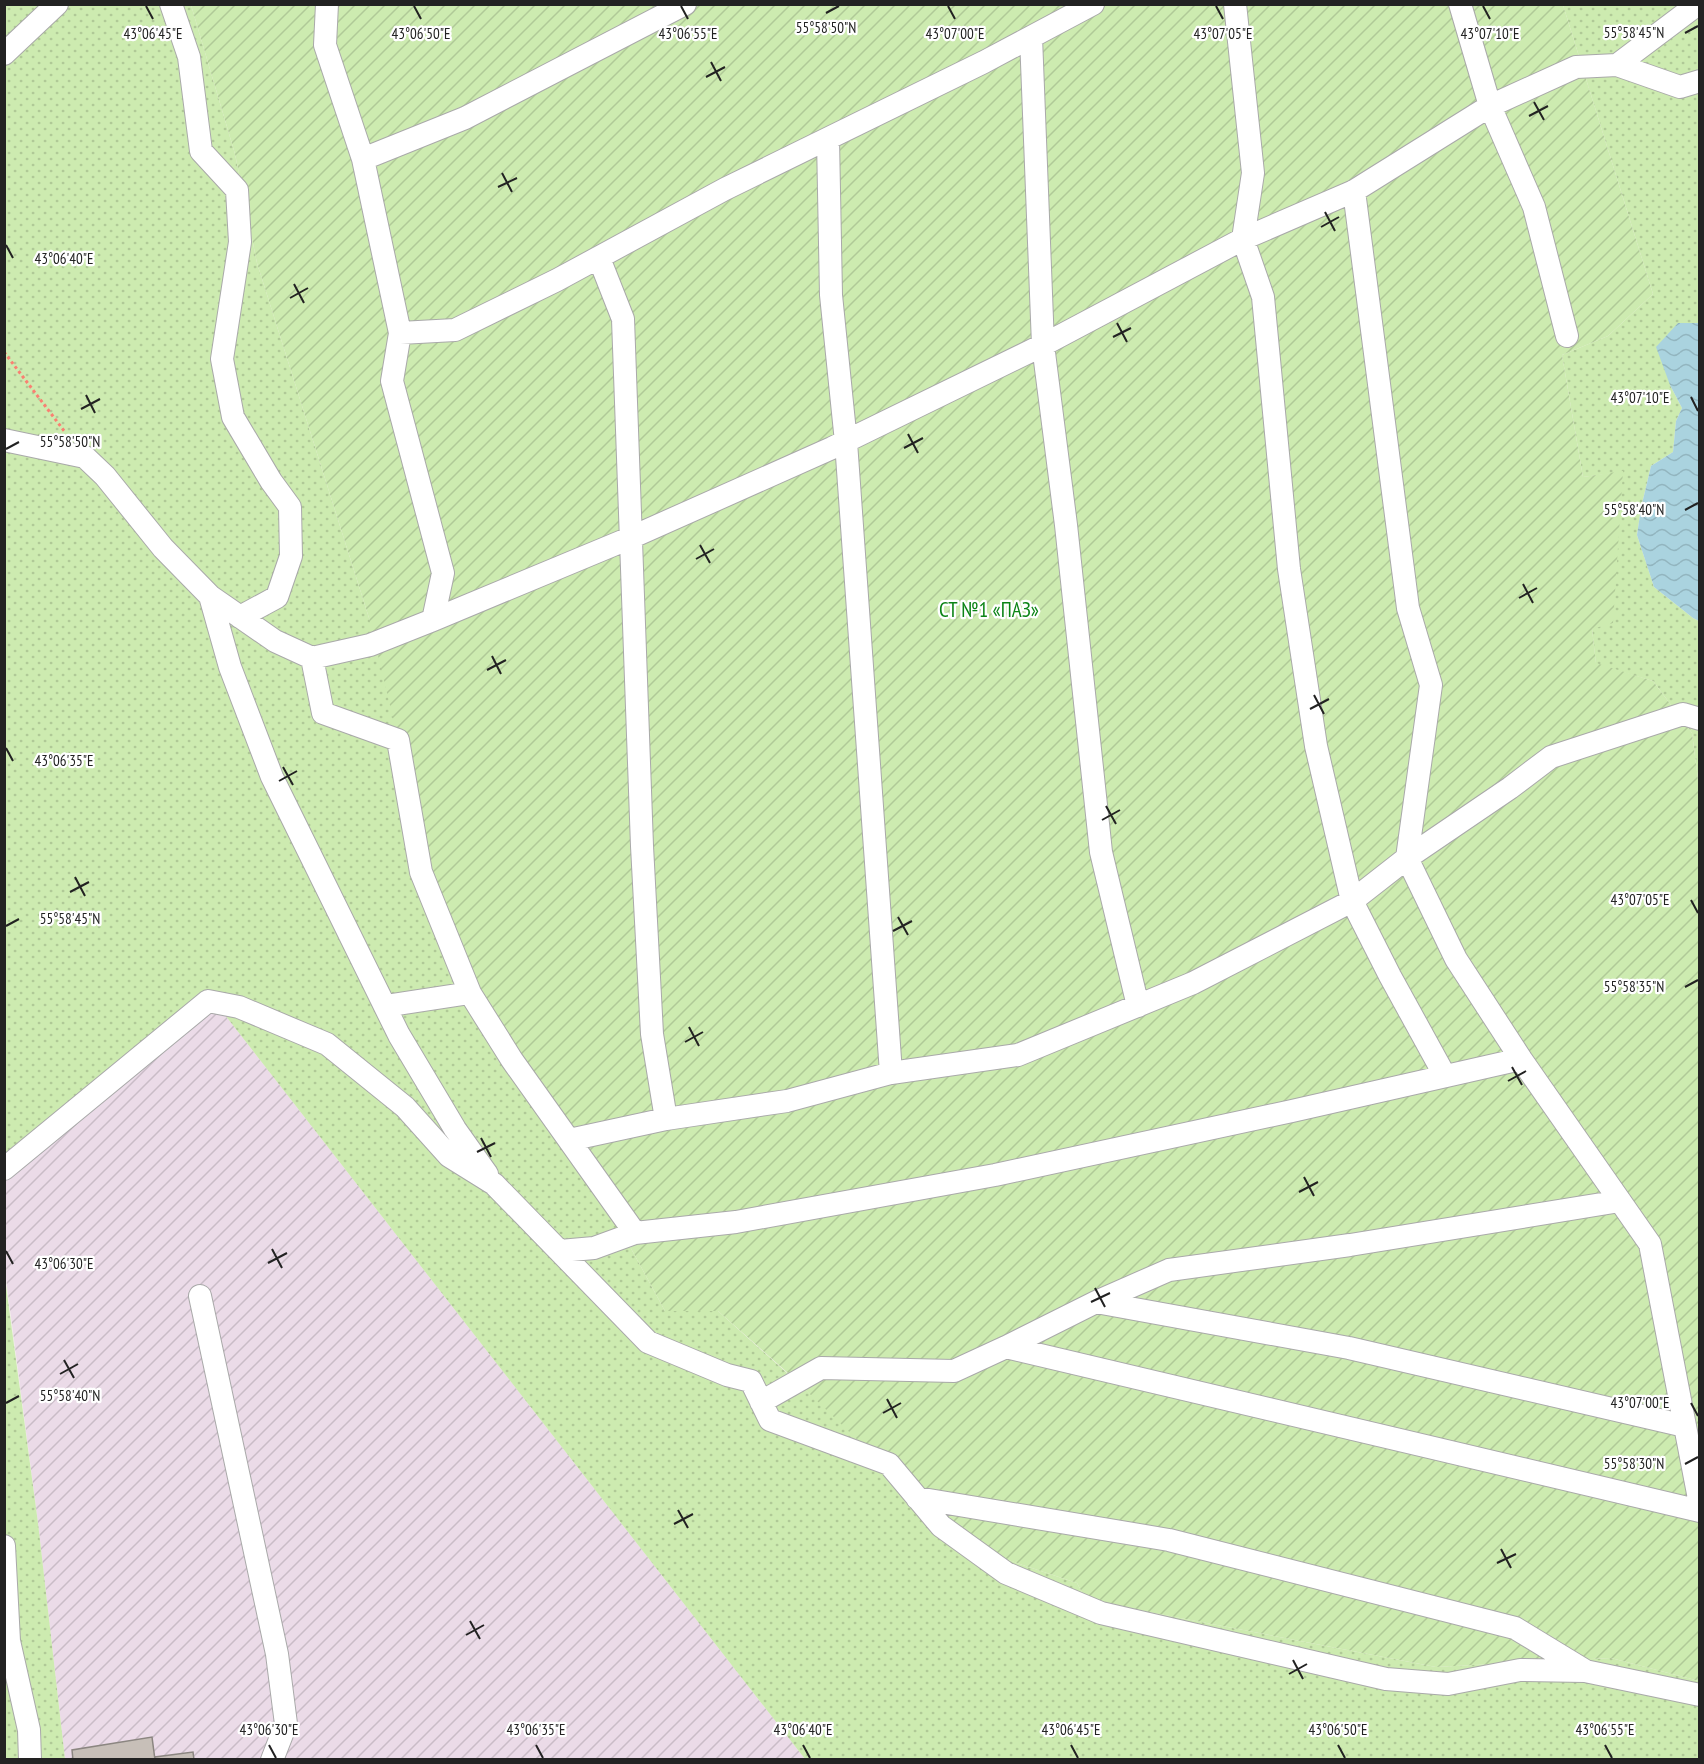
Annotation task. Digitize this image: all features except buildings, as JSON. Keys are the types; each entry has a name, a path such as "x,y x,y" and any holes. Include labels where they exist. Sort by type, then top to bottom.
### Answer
{"street":[{"path":"4,54 57,4"},
{"path":"171,4 189,57 201,151 237,190 240,242 222,359 233,417 271,482 290,507 291,556 277,597 240,617"},
{"path":"363,159 465,118 685,4"},
{"path":"400,333 455,330 599,258 725,189 1093,4"},
{"path":"1235,4 1253,173 1243,239 1263,297 1289,569 1316,746 1352,901 1445,1076"},
{"path":"1460,4 1490,106 1534,207 1567,336"},
{"path":"1617,64 1698,4"},
{"path":"330,6 325,45 363,159 400,333 392,381 443,573 433,620"},
{"path":"1031,37 1043,345 1066,525 1101,852 1138,1006"},
{"path":"4,440 85,457 105,476 163,548 210,596 275,641 312,658 370,645 433,620 630,538 846,441 1043,345 1243,239 1354,191 1490,106 1576,67 1617,64 1680,87 1700,81"},
{"path":"828,139 831,295 846,441 891,1073"},
{"path":"1354,191 1408,608 1431,685 1407,858 1456,959 1521,1059 1650,1244 1700,1504"},
{"path":"599,258 623,319 642,846 652,1034 666,1119"},
{"path":"210,596 230,667 273,777 399,1035 454,1129 494,1184 648,1342 727,1375 751,1381 770,1420 889,1464 941,1526 1006,1573 1101,1613 1386,1679 1448,1684 1520,1670 1585,1671 1700,1695"},
{"path":"312,658 323,713 398,740 421,872 470,993 512,1060 635,1233"},
{"path":"569,1140 666,1119 787,1101 891,1073 1018,1055 1193,983 1352,901 1407,858 1510,788 1551,757 1683,714 1700,718"},
{"path":"385,1006 470,993"},
{"path":"4,1169 208,1001 239,1007 327,1044 405,1107 449,1156 494,1184"},
{"path":"560,1251 594,1248 635,1233 736,1222 995,1175 1521,1059"},
{"path":"761,1402 821,1368 954,1371 1096,1302 1169,1270 1350,1245 1620,1201"},
{"path":"200,1296 277,1654 286,1724 272,1760"},
{"path":"1096,1302 1349,1348 1685,1426"},
{"path":"1006,1347 1700,1511"},
{"path":"917,1498 1169,1540 1515,1628 1585,1671"},
{"path":"4,1546 9,1641 29,1730 30,1760"}],"path":[{"path":"4,352 85,457"}],"shaded area":[{"path":"207,1012 225,1015 805,1759 65,1759 38,1523 5,1271 4,1180"}],"green space":[{"path":"5,5 191,5 235,154 257,263 369,618 621,1230 665,1311 718,1311 987,1553 1077,1583 1086,1600 1436,1667 1611,1658 1699,1681 1699,1759 805,1759 225,1015 207,1012 5,1180"},
{"name":"СТ №1 «ПАЗ»","path":"191,5 1563,5 1653,294 1608,336 1562,355 1583,477 1623,471 1613,623 1592,629 1596,663 1653,681 1692,733 1699,787 1699,1681 1611,1658 1436,1667 1086,1600 1077,1583 987,1553 942,1521 789,1374 718,1311 665,1311 621,1230 456,980 369,618 257,263 235,154"},
{"path":"1563,5 1699,5 1699,323 1678,323 1670,385 1682,408 1676,421 1673,452 1651,466 1637,535 1654,587 1699,621 1699,787 1692,733 1653,681 1596,664 1592,629 1622,472 1583,477 1562,355 1608,336 1653,294"},
{"path":"4,1271 38,1523 65,1759 5,1759"}],"water":[{"path":"1678,323 1699,323 1699,621 1654,587 1637,535 1651,466 1673,452 1676,421 1682,408 1670,385 1656,347"}]}
